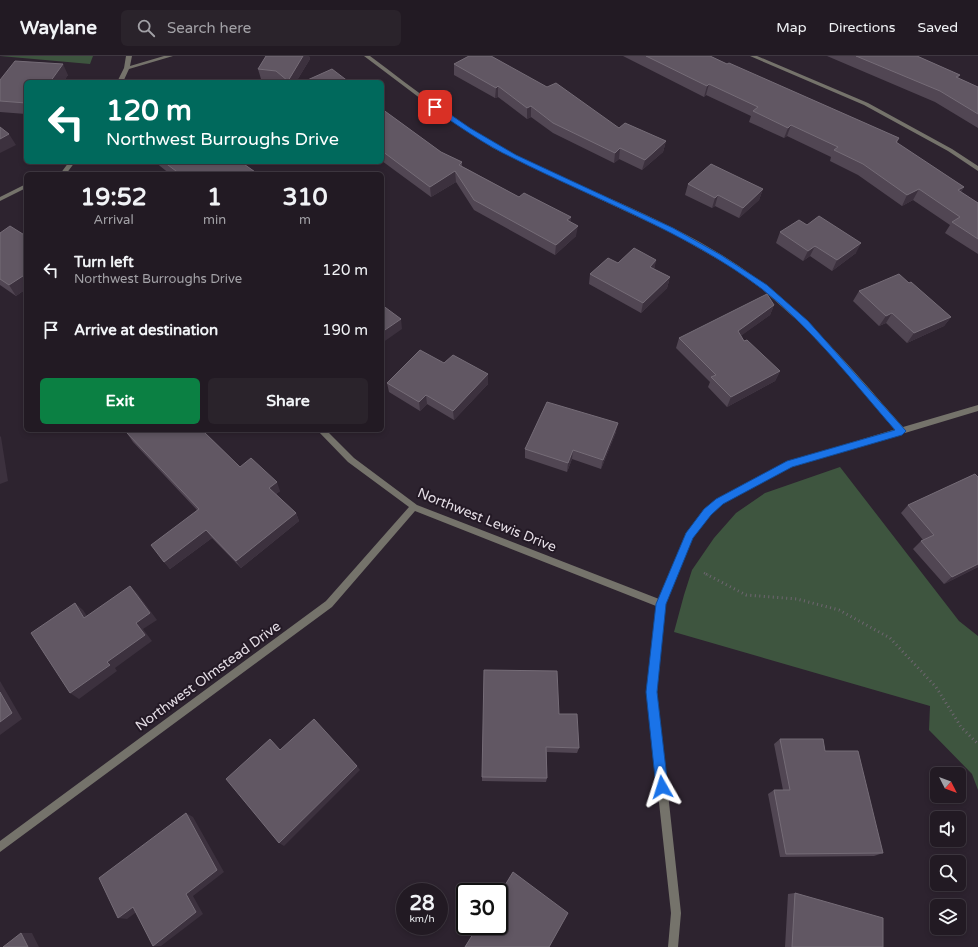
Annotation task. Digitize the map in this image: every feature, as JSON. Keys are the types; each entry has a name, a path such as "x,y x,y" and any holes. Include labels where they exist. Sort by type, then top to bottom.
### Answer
{"street":[{"path":"121,80 129,56"},
{"path":"126,68 170,56"},
{"path":"367,56 474,134 513,156 670,230 718,256 764,287 806,323 902,431"},
{"path":"753,56 866,104 950,150 978,169"},
{"path":"0,199 24,187"},
{"path":"673,947 676,913 652,692 661,604 689,536 708,512 720,501 790,464 978,408"},
{"name":"Northwest Lewis Drive","path":"323,432 351,460 414,507 661,604"},
{"name":"Northwest Olmstead Drive","path":"0,847 329,604 414,507"}],"path":[{"path":"704,573 746,595 797,599 839,610 890,638 936,687 961,727 978,744"}],"green space":[{"path":"0,56 93,56 90,64"},
{"path":"840,467 959,621 978,636 978,790 972,774 929,730 930,706 674,632 692,570 714,538 736,513 765,493"}],"building":[{"path":"266,56 303,56 289,80 276,71 258,69"},
{"path":"469,56 491,56 547,87 556,83 619,128 625,123 666,141 645,160 620,148 615,153 553,123 531,106 527,108 498,86 496,88 454,64"},
{"path":"646,56 710,56 899,138 896,142 964,187 958,190 978,203 978,239 952,222 960,217 919,189 907,195 863,164 834,150 838,147 791,125 788,128 753,111 758,107 709,84 707,86"},
{"path":"856,56 917,56 960,75 956,77 978,87 978,114 940,91"},
{"path":"15,61 63,64 51,80 24,80 24,103 0,101 0,80"},
{"path":"332,69 346,80 307,80"},
{"path":"384,110 441,152 462,162 459,165 519,197 524,193 571,217 567,220 578,226 556,245 474,200 455,171 430,187 384,152"},
{"path":"0,127 9,134 0,139"},
{"path":"167,164 244,164 255,172 177,172"},
{"path":"711,164 763,189 743,208 718,195 715,198 688,184"},
{"path":"819,216 861,243 837,260 815,246 808,251 780,232 799,220 807,225"},
{"path":"10,226 24,235 24,275 9,285 0,279 0,233"},
{"path":"634,248 656,260 650,267 670,277 643,303 590,274 608,258 618,263"},
{"path":"899,274 909,283 911,282 951,317 914,333 892,313 886,316 859,291"},
{"path":"767,294 774,305 738,331 744,341 747,340 780,371 731,397 711,377 716,375 679,338"},
{"path":"384,306 401,319 384,331"},
{"path":"420,350 444,363 453,355 488,374 453,411 426,395 419,402 387,383"},
{"path":"547,402 618,423 603,460 573,450 568,463 525,449"},
{"path":"204,432 240,467 251,458 277,482 269,488 296,513 236,561 206,530 164,562 151,545 199,509 127,433"},
{"path":"975,474 978,477 978,564 952,577 921,541 934,535 908,505"},
{"path":"130,586 150,613 136,623 145,635 107,662 110,665 70,693 31,633 75,603 84,618"},
{"path":"484,670 557,671 559,714 577,714 579,748 546,747 547,778 482,777"},
{"path":"0,692 12,713 0,722"},
{"path":"314,719 357,766 279,843 226,779 270,739 280,750"},
{"path":"780,739 823,739 825,751 858,751 883,853 786,854 774,790 790,790"},
{"path":"186,813 217,870 186,894 196,912 153,946 133,907 118,918 99,878"},
{"path":"513,872 568,913 549,947 465,947 472,935 508,935 508,883 506,883"},
{"path":"795,893 883,918 883,947 792,947"},
{"path":"21,933 28,947 3,947"}],"route":[{"path":"435,107 468,130 513,156 670,230 718,256 764,287 806,323 902,431 790,464 720,501 708,512 689,536 661,604 652,692 662,787"}]}
